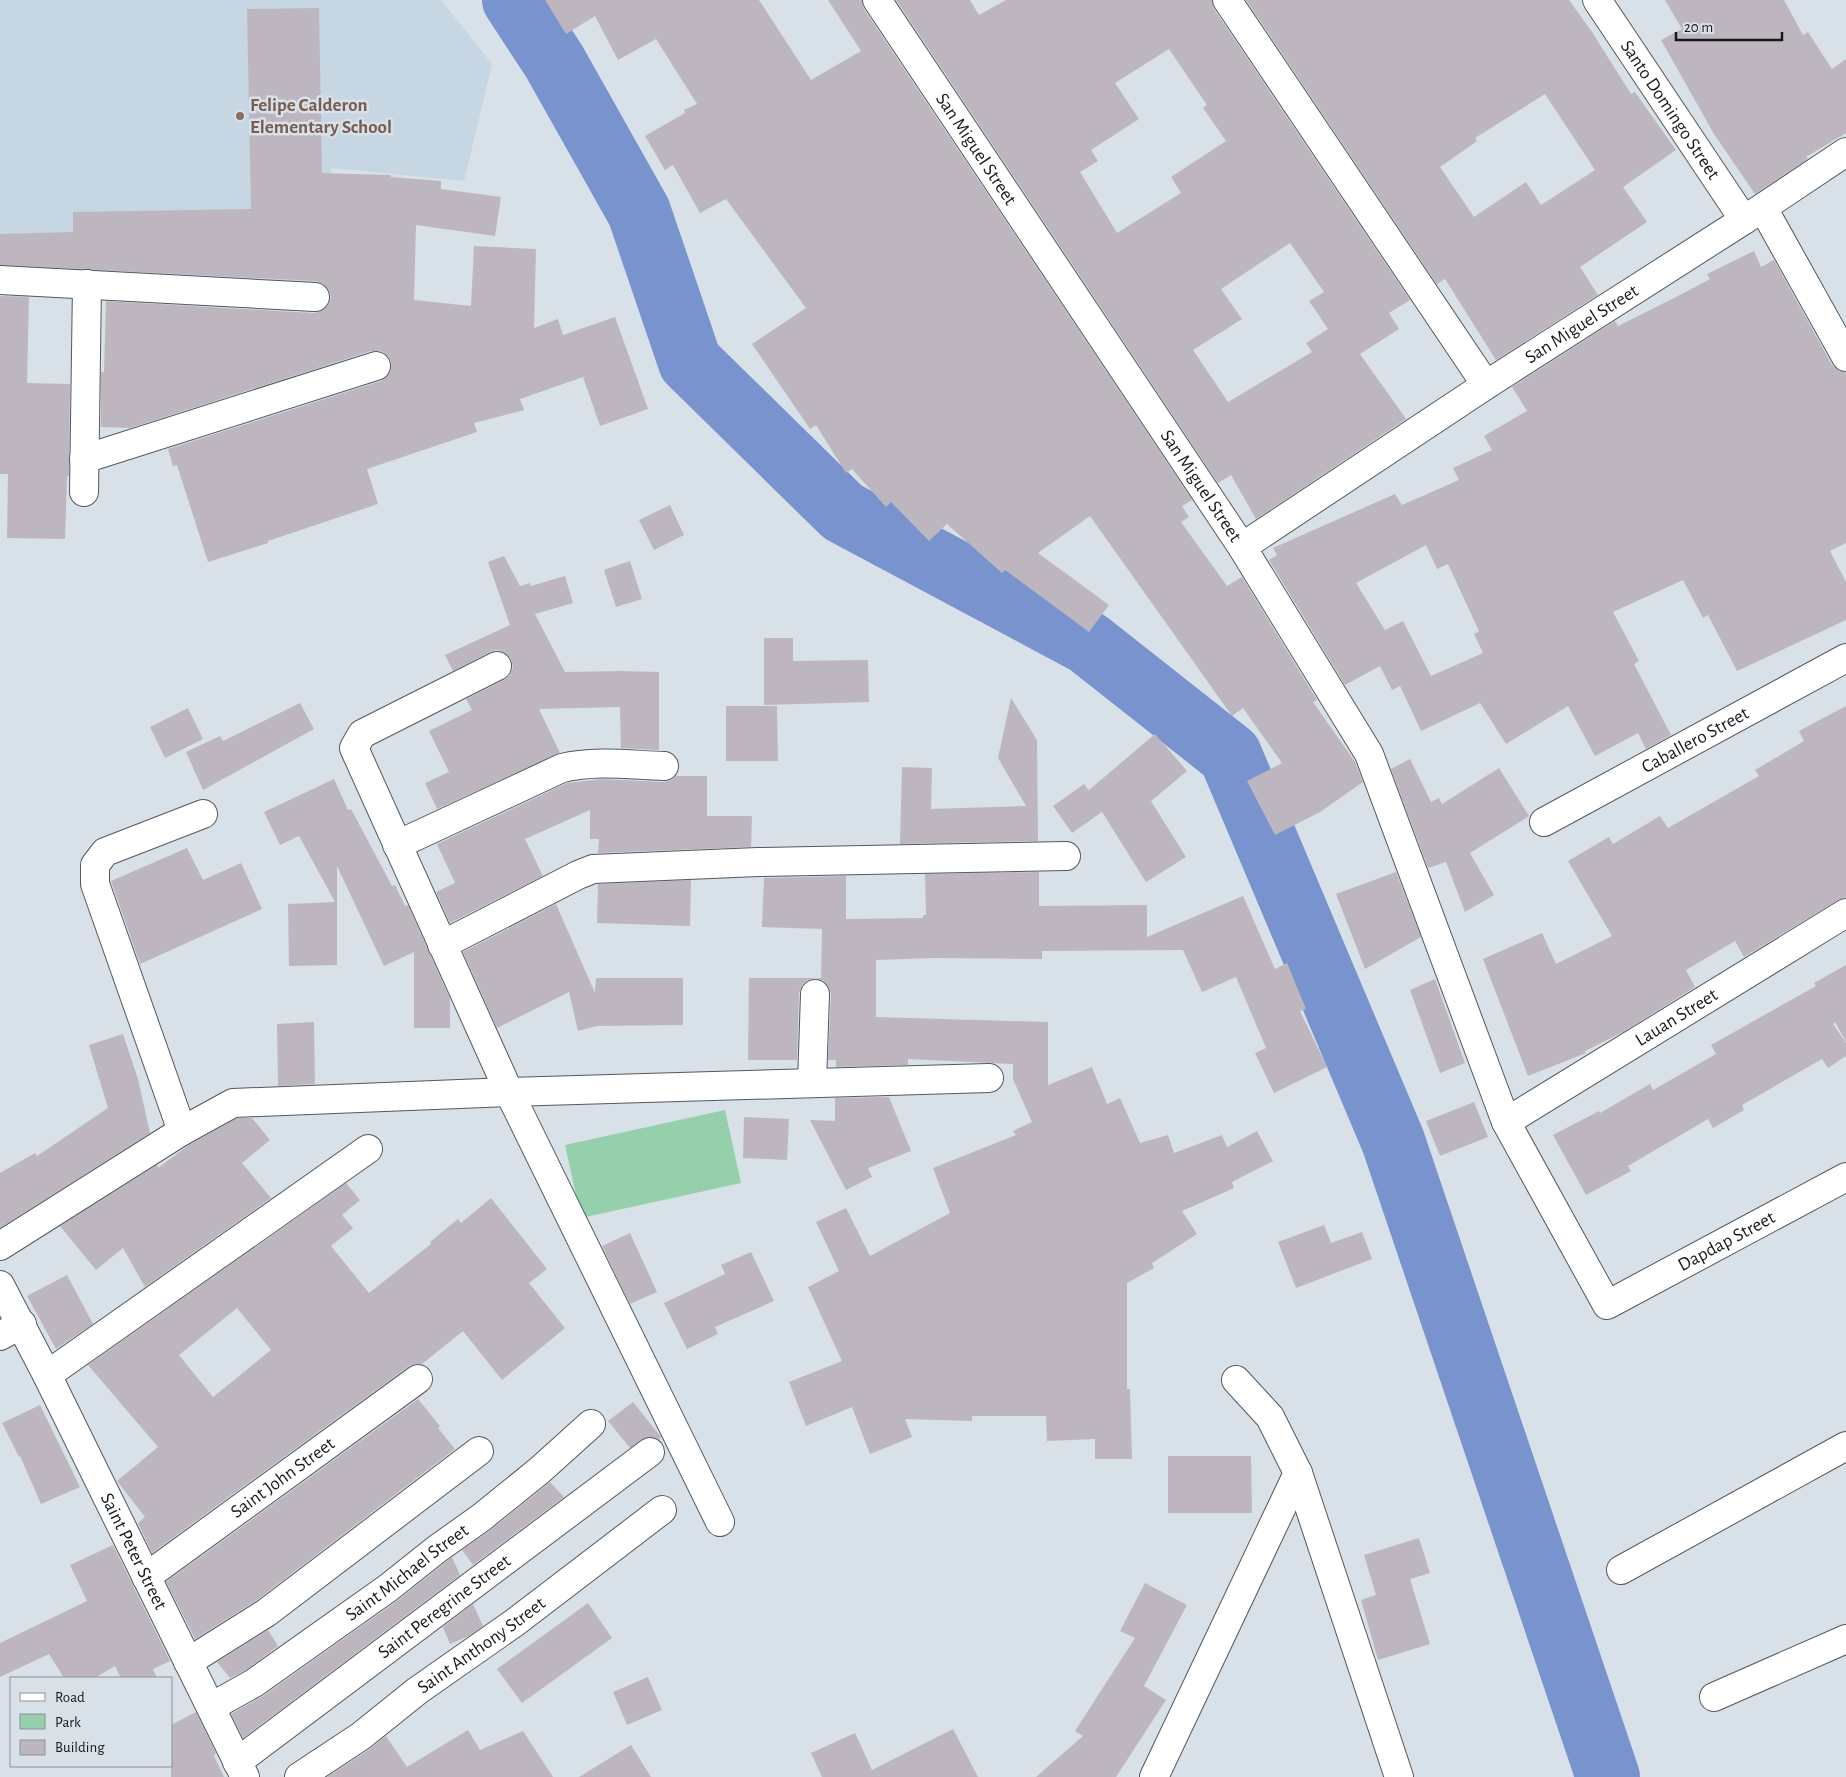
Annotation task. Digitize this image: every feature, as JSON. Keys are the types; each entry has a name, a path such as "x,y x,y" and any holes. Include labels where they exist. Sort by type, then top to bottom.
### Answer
{"street":[{"name":"San Miguel Street","path":"877,0 1242,547 1486,385 1754,214 1846,152"},
{"path":"1227,0 1486,385"},
{"name":"Santo Domingo Street","path":"1597,0 1754,214 1846,357"},
{"path":"0,280 314,297"},
{"path":"84,492 87,284"},
{"path":"84,459 376,366"},
{"path":"1242,547 1369,754 1506,1122"},
{"name":"Caballero Street","path":"1544,822 1846,658"},
{"path":"497,666 362,734 354,748 509,1092 720,1522"},
{"path":"397,845 562,768 578,764 664,766"},
{"path":"182,1131 95,884 95,865 105,852 203,814"},
{"path":"442,945 593,869 758,862 1066,856"},
{"name":"Lauan Street","path":"1506,1122 1846,913"},
{"path":"812,1083 815,994"},
{"path":"0,1246 182,1131 233,1103 509,1092 989,1078"},
{"name":"Dapdap Street","path":"1506,1122 1607,1305 1846,1177"},
{"path":"47,1375 368,1149"},
{"name":"Saint Peter Street","path":"0,1285 11,1330 47,1375 241,1770"},
{"name":"Saint John Street","path":"146,1577 418,1379"},
{"path":"1236,1380 1270,1417 1298,1473 1399,1777"},
{"name":"Saint Michael Street","path":"211,1707 254,1683 388,1588 437,1549 490,1511 540,1470 591,1424"},
{"path":"1621,1570 1846,1446"},
{"path":"188,1662 266,1613 479,1451"},
{"name":"Saint Peregrine Street","path":"241,1770 650,1452"},
{"path":"1154,1777 1298,1473"},
{"name":"Saint Anthony Street","path":"299,1777 361,1736 417,1691 514,1624 662,1510"},
{"path":"1714,1697 1846,1638"}],"shaded area":[{"name":"Felipe Calderon Elementary School","path":"0,0 441,0 492,64 464,181 331,168 331,288 0,276"}],"green space":[{"path":"725,1110 741,1183 581,1218 565,1145"}],"building":[{"path":"545,0 759,0 811,80 861,51 828,0 862,0 864,9 1192,500 1182,506 1189,517 1181,522 1227,586 1242,577 1317,700 1313,702 1355,762 1363,782 1320,812 1275,835 1247,781 1282,763 1243,708 1232,716 1090,516 1038,553 1109,605 1089,632 1005,570 1002,573 947,524 929,541 891,502 886,507 852,469 846,473 816,425 810,429 752,344 806,308 726,199 700,213 673,165 665,170 645,136 685,113 684,110 697,104 656,39 618,60 595,16 566,34"},
{"path":"896,0 970,0 979,15 1006,0 1212,0 1214,9 1410,300 1389,313 1399,329 1360,354 1406,419 1256,519 1231,475 1218,483","holes":["1169,49 1207,105 1203,108 1226,141 1171,177 1181,193 1117,233 1080,172 1098,161 1091,150 1139,119 1115,83","1290,243 1324,292 1309,301 1328,329 1306,343 1312,352 1228,402 1193,350 1242,319 1221,289"]},
{"path":"1246,0 1569,0 1592,32 1631,94 1635,92 1676,150 1623,187 1647,222 1580,267 1598,295 1496,360 1445,279 1437,284","holes":["1545,94 1595,170 1541,205 1526,182 1474,217 1440,167 1477,141 1475,138"]},
{"path":"1665,0 1784,0 1803,35 1808,32 1832,69 1846,59 1846,133 1806,157 1808,159 1755,194 1714,134 1661,40 1682,29"},
{"path":"319,8 322,173 391,175 391,177 441,181 441,189 501,197 495,236 416,225 414,300 471,306 474,246 536,249 534,328 558,319 563,335 615,317 648,409 600,426 583,377 520,399 524,410 474,423 477,432 367,469 378,504 208,562 177,465 173,466 168,449 381,381 387,377 391,370 391,361 386,354 380,351 371,351 130,428 101,427 101,372 104,372 106,301 314,313 322,311 328,305 331,297 329,290 323,284 316,281 0,265 0,234 73,232 73,212 251,209 247,9"},
{"path":"1754,251 1761,267 1774,260 1832,365 1838,370 1845,372 1846,543 1830,551 1846,582 1846,620 1737,671 1708,615 1703,618 1683,580 1613,612 1639,661 1634,664 1671,735 1646,749 1638,733 1595,756 1568,706 1506,744 1480,703 1421,731 1400,686 1392,690 1380,666 1345,685 1269,560 1277,555 1273,548 1395,494 1402,505 1459,480 1453,468 1492,450 1484,436 1527,411 1512,387 1615,321 1618,326 1710,279 1707,274","holes":["1426,545 1437,569 1448,564 1479,631 1474,634 1483,653 1431,676 1403,621 1385,630 1356,583"]},
{"path":"0,296 29,297 27,383 70,384 69,476 67,476 65,539 7,538 8,474 0,474"},
{"path":"670,505 684,535 654,550 639,520"},
{"path":"504,556 520,586 530,583 531,586 565,576 573,603 535,614 565,672 659,672 659,750 621,748 620,707 539,709 560,753 437,809 425,783 449,772 429,731 472,710 466,699 504,680 510,675 513,667 511,659 506,653 497,650 453,671 445,655 510,625 488,562"},
{"path":"630,561 642,599 616,607 604,570"},
{"path":"764,638 793,638 793,661 868,660 869,702 764,705"},
{"path":"1011,698 1037,740 1038,841 900,844 902,767 932,768 931,809 1026,806 998,758"},
{"path":"300,703 314,729 203,790 186,752 220,736 223,741"},
{"path":"726,706 777,706 778,761 726,761"},
{"path":"1846,706 1846,897 1744,957 1735,941 1686,970 1695,987 1623,1032 1585,1051 1586,1053 1528,1076 1483,959 1542,933 1556,964 1612,936 1568,861 1609,837 1613,844 1660,816 1668,828 1759,776 1755,770 1804,741 1799,731"},
{"path":"188,708 203,739 165,758 150,727"},
{"path":"1155,734 1187,771 1151,801 1186,857 1146,882 1102,812 1072,833 1053,806 1084,784 1090,792 1089,790"},
{"path":"1410,759 1431,802 1439,798 1442,804 1499,768 1529,816 1470,853 1494,895 1465,912 1446,862 1428,868 1391,769"},
{"path":"676,776 707,776 707,816 752,816 751,847 598,853 599,839 590,839 590,810 525,839 543,876 450,923 436,892 455,883 437,844 567,783 601,779 663,782 671,780"},
{"path":"334,779 348,810 351,809 392,886 395,885 405,906 408,905 450,999 450,1028 414,1028 414,952 384,966 337,866 337,965 289,966 288,904 335,902 299,836 280,845 264,812"},
{"path":"187,848 203,880 241,863 262,909 140,964 111,881"},
{"path":"1039,872 1039,906 1147,905 1147,937 1243,896 1275,969 1287,963 1306,1009 1300,1011 1327,1067 1274,1093 1255,1053 1266,1048 1236,977 1202,992 1183,950 1042,951 1042,959 934,958 876,960 876,1017 1048,1022 1048,1085 1092,1067 1107,1104 1120,1098 1140,1143 1168,1135 1174,1153 1222,1135 1227,1147 1257,1131 1273,1161 1232,1182 1234,1188 1182,1211 1197,1234 1152,1263 1154,1268 1127,1283 1127,1389 1130,1389 1132,1459 1095,1459 1095,1439 1047,1441 1046,1416 972,1416 972,1421 905,1419 912,1437 870,1454 852,1407 806,1426 789,1382 842,1361 808,1287 839,1271 816,1222 846,1208 870,1256 950,1213 933,1168 1016,1135 1013,1131 1032,1122 1013,1079 1013,1064 908,1059 908,1065 836,1067 836,1060 828,1060 831,994 824,981 816,978 821,978 822,929 762,927 764,878 846,876 846,919 923,918 923,915 926,915 925,874"},
{"path":"1396,872 1421,937 1365,969 1336,894"},
{"path":"691,880 690,926 597,923 598,884"},
{"path":"556,904 595,993 596,978 683,978 683,1025 597,1026 578,1031 569,992 497,1028 463,952"},
{"path":"1846,965 1846,1042 1835,1022 1833,1024 1846,1043 1846,1056 1828,1068 1822,1059 1742,1105 1744,1110 1713,1128 1708,1119 1628,1166 1631,1171 1586,1195 1553,1135 1599,1111 1600,1113 1650,1084 1653,1090 1716,1054 1711,1045 1816,986 1814,983"},
{"path":"749,978 816,978 807,980 802,985 799,993 797,1060 748,1060"},
{"path":"1435,979 1465,1063 1440,1073 1410,990"},
{"path":"314,1022 315,1084 278,1086 277,1024"},
{"path":"123,1034 138,1079 150,1133 0,1228 0,1173 35,1153 37,1156 108,1108 89,1045"},
{"path":"889,1097 911,1151 868,1168 872,1177 846,1190 810,1120 835,1121 835,1098"},
{"path":"1474,1102 1488,1137 1440,1156 1426,1121"},
{"path":"744,1117 789,1119 787,1160 743,1158"},
{"path":"237,1118 252,1118 270,1140 242,1163 271,1198 145,1287 123,1248 96,1270 60,1226 157,1165 158,1168 190,1144"},
{"path":"346,1183 360,1200 342,1215 353,1228 331,1246 369,1293 431,1244 430,1242 458,1219 461,1223 491,1198 547,1269 529,1283 565,1328 502,1380 463,1331 422,1364 409,1366 152,1553 138,1523 145,1517 117,1481 158,1447 88,1365","holes":["237,1308 271,1350 213,1397 179,1355"]},
{"path":"1324,1225 1331,1243 1362,1232 1372,1259 1296,1288 1278,1242"},
{"path":"630,1233 657,1292 630,1304 602,1246"},
{"path":"751,1252 774,1301 715,1327 718,1334 687,1349 664,1303 725,1274 721,1265"},
{"path":"67,1275 93,1324 56,1349 27,1296"},
{"path":"418,1399 440,1426 438,1428 455,1449 257,1600 195,1639 166,1582"},
{"path":"633,1402 661,1437 659,1440 648,1437 630,1448 608,1421"},
{"path":"40,1405 80,1487 41,1504 20,1456 2,1423"},
{"path":"1168,1456 1251,1456 1252,1513 1168,1513"},
{"path":"550,1482 564,1497 473,1565 462,1550 492,1529"},
{"path":"1419,1538 1430,1573 1410,1579 1430,1644 1378,1660 1361,1600 1376,1595 1364,1555"},
{"path":"113,1545 170,1661 153,1669 157,1677 120,1677 115,1666 97,1677 63,1677 49,1654 0,1677 0,1643 87,1601 70,1565"},
{"path":"452,1557 460,1575 243,1738 231,1714 263,1696 397,1601"},
{"path":"1145,1583 1187,1605 1144,1686 1166,1700 1116,1777 1036,1777 1083,1736 1075,1731 1135,1638 1120,1631"},
{"path":"588,1603 612,1638 522,1703 497,1669"},
{"path":"473,1604 483,1626 469,1636 450,1644 443,1627"},
{"path":"268,1630 278,1646 246,1670 230,1678 217,1662"},
{"path":"648,1677 662,1710 627,1725 613,1692"},
{"path":"196,1712 216,1753 214,1756 224,1777 171,1777 172,1724"},
{"path":"953,1729 978,1777 822,1777 811,1753 855,1733 872,1770"},
{"path":"468,1730 480,1750 523,1731 553,1777 327,1777 370,1749 386,1736 407,1767"},
{"path":"631,1745 651,1777 579,1777"}],"waterway":[{"path":"514,0 554,61 639,212 690,362 843,512 1088,643 1230,755 1393,1141 1608,1777"}],"place":[{"name":"Felipe Calderon Elementary School","path":"240,116"}]}
